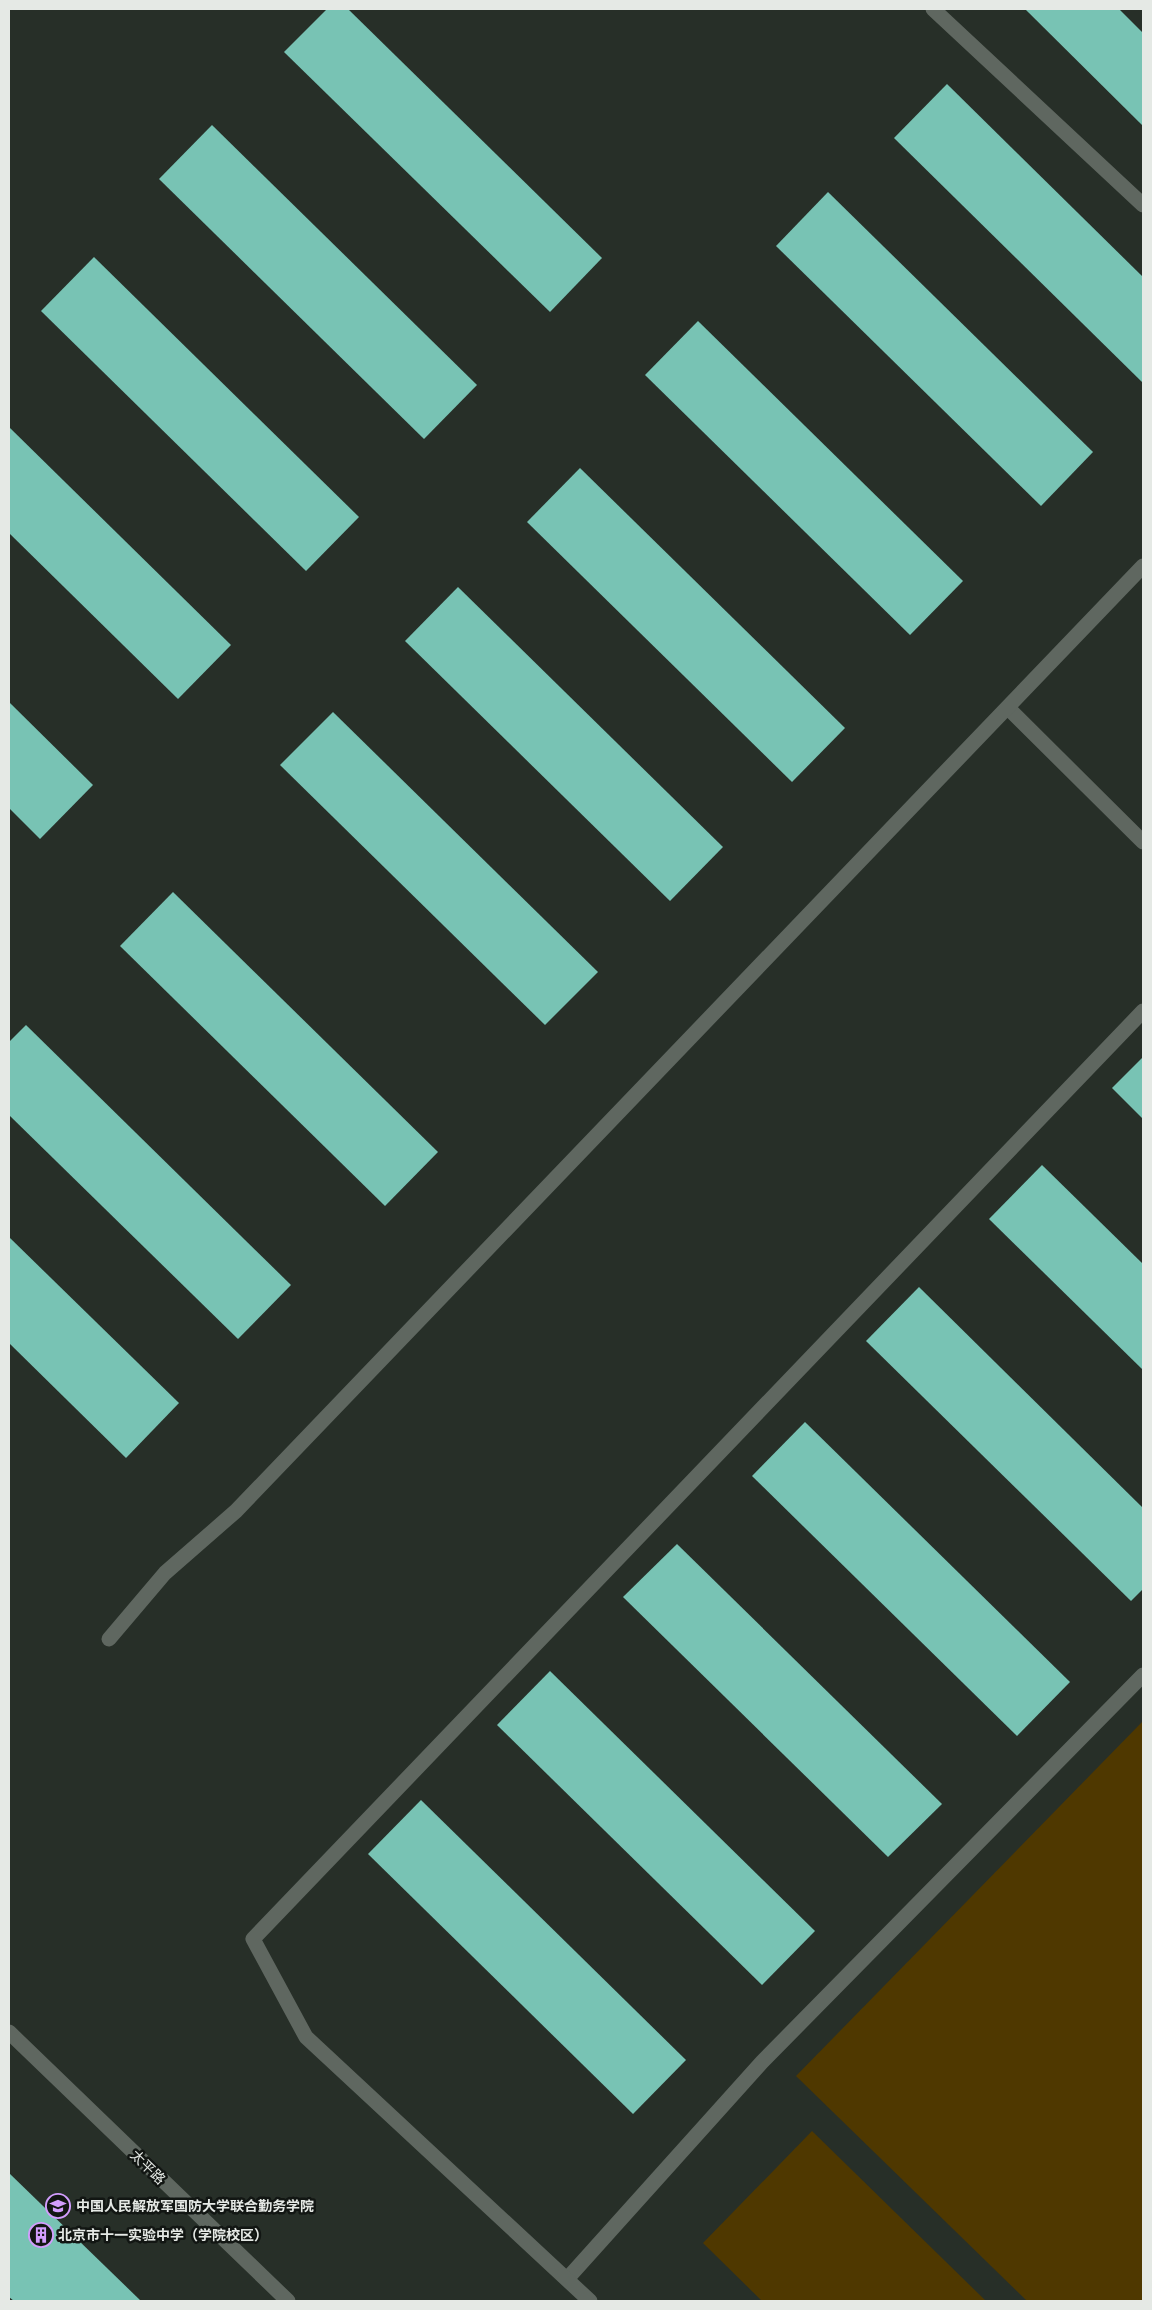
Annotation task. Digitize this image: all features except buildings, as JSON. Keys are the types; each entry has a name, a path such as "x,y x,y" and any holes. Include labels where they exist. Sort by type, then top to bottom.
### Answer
{"street":[{"path":"933,9 1143,205"},
{"path":"109,1639 165,1573 236,1511 1143,566"},
{"path":"1008,708 1143,842"},
{"path":"590,2301 306,2037 253,1939 1143,1011"},
{"path":"567,2278 762,2062 1143,1675"},
{"name":"太平路","path":"9,2032 288,2301"}],"shaded area":[{"path":"1143,1721 1143,2301 1027,2301 796,2076"},
{"path":"812,2131 986,2301 762,2301 703,2243"}],"place":[{"name":"中国人民解放军国防大学联合勤务学院","path":"58,2206"},
{"name":"北京市十一实验中学（学院校区）","path":"41,2235"}]}
